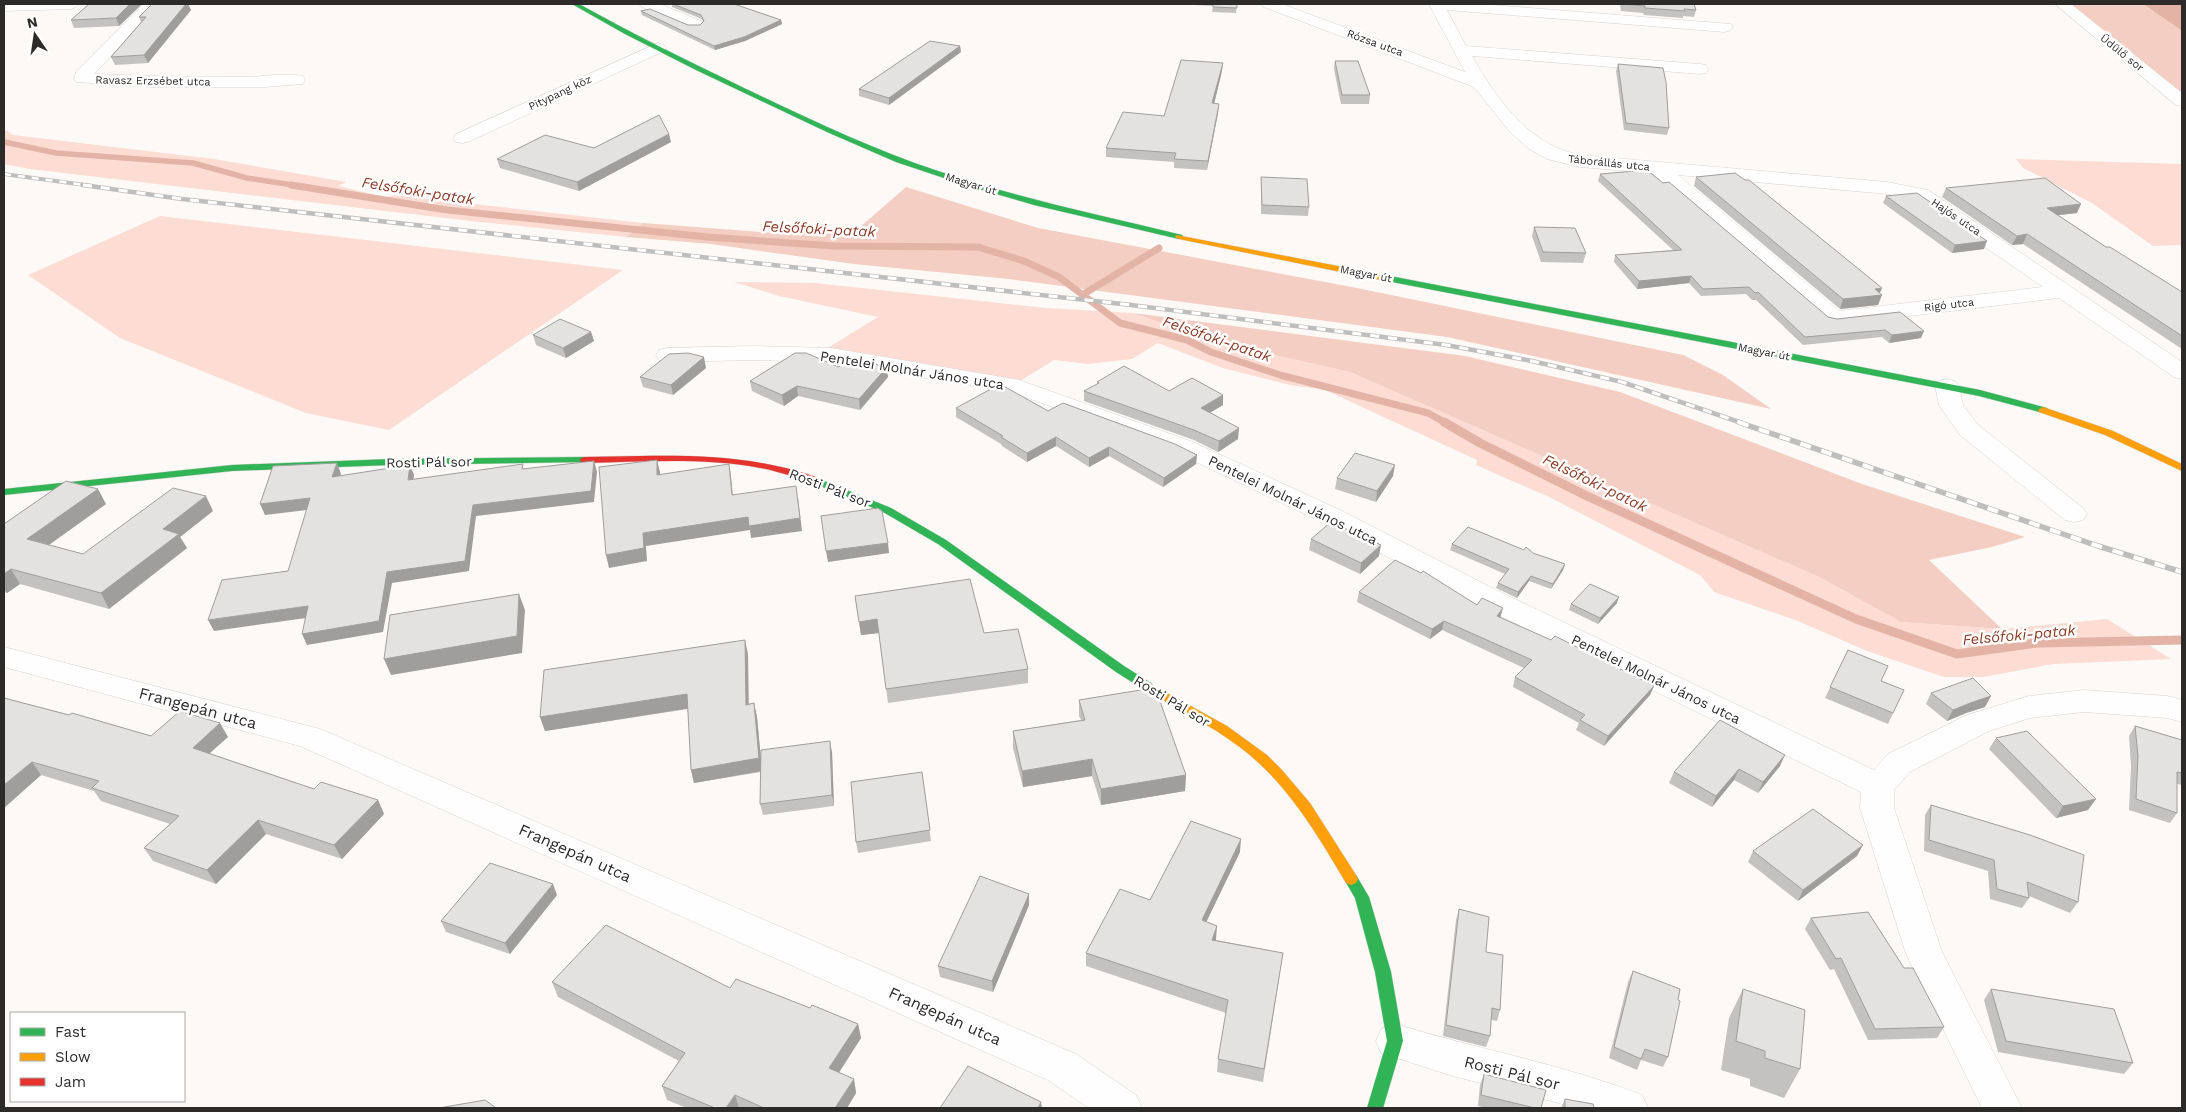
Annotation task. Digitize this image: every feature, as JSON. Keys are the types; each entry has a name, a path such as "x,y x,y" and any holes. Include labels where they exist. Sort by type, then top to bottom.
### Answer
{"street":[{"path":"4,6 71,4"},
{"name":"Ravasz Erzsébet utca","path":"152,4 108,47 82,78 180,82 297,80"},
{"name":"Magyar út","path":"575,4 616,28 801,119 871,149 936,173 1049,207 1122,225 1409,283 1947,386 2029,405 2066,417 2117,436 2182,468"},
{"path":"647,4 695,24"},
{"name":"Rózsa utca","path":"1269,4 1480,83"},
{"path":"1436,4 1725,27"},
{"name":"Táborállás utca","path":"1436,4 1480,83 1504,116 1535,144 1552,154 1580,161 1659,169 1834,318"},
{"name":"Üdülő sor","path":"2062,4 2182,101"},
{"name":"Pitypang köz","path":"462,138 658,48"},
{"path":"1461,50 1700,69"},
{"name":"Hajós utca","path":"1659,169 1887,188 1921,194 2182,372"},
{"name":"Rigó utca","path":"1834,318 2063,291"},
{"name":"Pentelei Molnár János utca","path":"667,355 752,353 831,355 1019,387 1184,447 1335,518 1486,597 1878,786"},
{"path":"1947,386 1950,406 1969,430 2074,514"},
{"name":"Rosti Pál sor","path":"4,492 232,468 392,462 683,459 739,462 796,472 887,510 942,542 1120,669 1246,745 1292,788 1330,843 1362,897 1383,972 1395,1042 1375,1108"},
{"name":"Frangepán utca","path":"4,657 309,737 1062,1067 1122,1108"},
{"path":"2002,1108 1924,954 1877,808 1878,786 1899,763 1925,749 1978,723 2029,707 2084,701 2167,707 2182,711"},
{"name":"Rosti Pál sor","path":"1395,1042 1551,1081 1628,1108"}],"shaded area":[{"path":"2062,4 2143,4 2182,31 2182,94"},
{"path":"2143,4 2182,4 2182,31"},
{"path":"4,129 13,135 214,159 346,182 338,186 388,198 393,195 643,223 626,237 471,221 30,169 4,164"},
{"path":"2016,159 2182,164 2182,245 2153,246 2092,203 2023,168"},
{"path":"906,187 1038,228 1357,288 1683,355 1723,375 1771,409 1447,337 1009,279 854,264 711,244 626,237 643,223 788,234 818,229 851,235"},
{"path":"160,216 623,270 389,430 306,413 120,338 28,275"},
{"path":"734,282 815,283 1046,308 1133,313 1216,342 1350,372 1819,577 1901,622 2002,629 2107,619 2171,659 2053,664 1984,677 1944,677 1867,651 1798,621 1714,592 1700,575 1549,497 1476,465 1477,460 1325,390 1290,385 1223,368 1158,343 1132,359 1088,364 1054,360 1020,381 869,354 826,349 878,317 779,296"},
{"path":"1133,313 1465,356 1620,392 1862,484 2025,537 1992,547 1929,560 2002,629 1901,622 1819,577 1350,372 1216,342"}],"building":[{"path":"89,4 130,4 116,18 71,20"},
{"path":"152,4 186,4 144,55 111,57 146,17 139,17"},
{"path":"673,4 734,4 781,20 744,37 714,46 641,11 650,9 688,25 700,25 704,21 701,15"},
{"path":"1213,4 1237,4 1237,8 1213,7"},
{"path":"1623,4 1694,4 1696,10 1645,8 1645,6"},
{"path":"930,41 960,46 889,98 859,89"},
{"path":"1181,60 1223,63 1212,103 1219,104 1208,161 1174,159 1176,153 1106,148 1123,112 1164,116"},
{"path":"1335,61 1358,61 1370,95 1342,95"},
{"path":"1618,64 1663,68 1666,82 1669,128 1626,123"},
{"path":"659,115 669,134 577,182 497,159 545,135 594,148"},
{"path":"1647,170 1663,183 1669,182 1828,317 1837,319 1900,312 1924,331 1892,335 1885,330 1805,337 1758,292 1755,293 1749,287 1703,289 1691,276 1639,281 1615,255 1682,250 1600,174"},
{"path":"1735,173 1745,180 1749,180 1882,288 1875,289 1882,295 1843,299 1696,177"},
{"path":"1261,177 1307,179 1309,207 1262,205"},
{"path":"2045,178 2081,204 2047,208 2106,247 2110,247 2182,292 2182,336 2027,234 2017,236 1946,188"},
{"path":"1917,193 1987,241 1955,245 1886,196"},
{"path":"1534,227 1575,228 1586,253 1543,252"},
{"path":"560,319 591,332 563,348 533,335"},
{"path":"688,353 704,357 671,385 640,377 669,354"},
{"path":"795,353 806,353 839,367 847,358 887,367 859,399 797,386 782,395 750,381"},
{"path":"1124,366 1169,391 1192,378 1223,395 1201,408 1239,428 1219,441 1194,430 1084,391"},
{"path":"1000,384 1048,411 1063,403 1175,444 1197,455 1164,478 1109,447 1089,458 1056,437 1027,453 1001,437 1003,436 956,408"},
{"path":"1355,453 1395,465 1377,491 1337,478"},
{"path":"657,460 657,475 729,464 732,495 796,486 800,518 749,526 748,517 643,533 644,548 606,555 599,467"},
{"path":"594,461 591,491 473,505 465,561 387,572 379,621 302,634 308,606 208,620 222,580 288,571 310,498 260,504 273,466 337,463 332,477 410,465 408,480 523,464 522,469"},
{"path":"66,481 98,489 27,539 83,554 173,488 206,496 163,529 179,534 101,593 11,569 4,574 4,524"},
{"path":"878,508 882,511 888,543 826,551 821,516"},
{"path":"1331,522 1381,545 1361,563 1311,539"},
{"path":"1468,527 1524,550 1526,547 1533,553 1565,564 1553,584 1531,576 1518,592 1498,583 1509,569 1452,544"},
{"path":"1395,560 1421,573 1423,571 1477,605 1482,598 1503,608 1497,616 1551,640 1555,636 1654,686 1608,736 1580,720 1585,715 1515,677 1532,660 1444,621 1432,629 1359,592"},
{"path":"970,579 984,633 1018,629 1028,669 886,689 877,619 859,622 855,596"},
{"path":"1590,584 1619,597 1600,618 1571,604"},
{"path":"519,594 517,636 384,659 390,615"},
{"path":"745,640 746,705 754,703 759,758 691,770 687,694 540,717 544,670"},
{"path":"1848,650 1888,666 1881,681 1904,690 1893,713 1830,687"},
{"path":"1973,678 1991,696 1953,710 1931,693"},
{"path":"1153,688 1156,690 1186,775 1101,789 1092,759 1022,771 1013,731 1085,720 1079,700"},
{"path":"4,698 69,715 72,713 151,736 180,711 220,723 193,748 314,789 321,782 378,800 334,845 258,820 207,870 144,848 179,816 92,788 99,781 32,762 4,785"},
{"path":"1720,720 1785,755 1763,782 1739,769 1716,796 1674,772"},
{"path":"2135,726 2182,740 2182,773 2177,772 2177,813 2136,799 2138,756"},
{"path":"2027,731 2096,799 2063,806 1996,738"},
{"path":"830,741 832,795 760,804 761,750"},
{"path":"922,772 930,830 856,842 851,782"},
{"path":"1931,805 2030,835 2084,855 2078,902 2027,882 2029,898 1997,889 1994,860 1929,840"},
{"path":"1813,809 1863,845 1803,890 1753,851"},
{"path":"1191,821 1241,839 1202,920 1217,926 1212,940 1283,953 1264,1069 1218,1059 1228,1000 1086,953 1120,889 1150,900"},
{"path":"490,863 553,884 505,943 441,921"},
{"path":"980,876 1029,894 992,981 938,966"},
{"path":"1459,909 1489,917 1486,952 1503,955 1500,1010 1492,1008 1490,1036 1446,1025"},
{"path":"1868,912 1904,968 1913,968 1944,1027 1875,1029 1841,958 1836,959 1811,918"},
{"path":"606,925 730,988 736,979 810,1008 812,1005 858,1024 829,1068 854,1079 835,1108 764,1108 735,1095 726,1108 715,1108 662,1086 685,1053 552,982"},
{"path":"1633,971 1680,989 1678,1000 1680,1001 1668,1057 1645,1049 1641,1059 1614,1047"},
{"path":"1743,989 1805,1010 1800,1069 1765,1058 1765,1051 1736,1041"},
{"path":"1991,989 2114,1009 2133,1063 2006,1041"},
{"path":"968,1066 1041,1102 1038,1108 940,1108"},
{"path":"1484,1074 1546,1090 1541,1108 1481,1095"},
{"path":"1565,1099 1593,1104 1594,1108 1565,1108"},
{"path":"485,1100 496,1108 439,1108"}],"waterway":[{"name":"Felsőfoki-patak","path":"4,142 56,153 193,163 247,178 299,186"},
{"name":"Felsőfoki-patak","path":"291,185 447,210 707,237 834,246 978,247 1024,261 1059,277 1082,295"},
{"path":"1082,295 1159,248"},
{"name":"Felsőfoki-patak","path":"1082,295 1120,323 1187,340 1211,352 1280,375 1428,413 1446,423"},
{"name":"Felsőfoki-patak","path":"1444,422 1480,443 1587,496 1856,619 1957,654 2037,643 2182,640"}],"railway":[{"path":"4,174 92,186"},
{"path":"83,185 182,199 1131,305 1446,345 1532,361 1622,382 1742,423"},
{"path":"1738,422 2095,545 2182,572"}],"traffic: fast":[{"path":"575,4 645,42 761,99 829,131 899,160 967,184 1037,204 1179,237"},
{"path":"1390,279 1980,393 2043,410"},
{"path":"4,492 232,468 391,462 584,460"},
{"path":"812,479 887,510 942,542 1120,669 1147,686"},
{"path":"1351,879 1362,897 1383,972 1395,1041 1375,1108"}],"traffic: slow":[{"path":"1179,237 1390,279"},
{"path":"2043,410 2109,433 2182,468"},
{"path":"1147,686 1223,729 1246,745 1278,773 1305,806 1351,879"}],"traffic: jam":[{"path":"584,460 670,458 730,460 786,470 812,479"}]}
